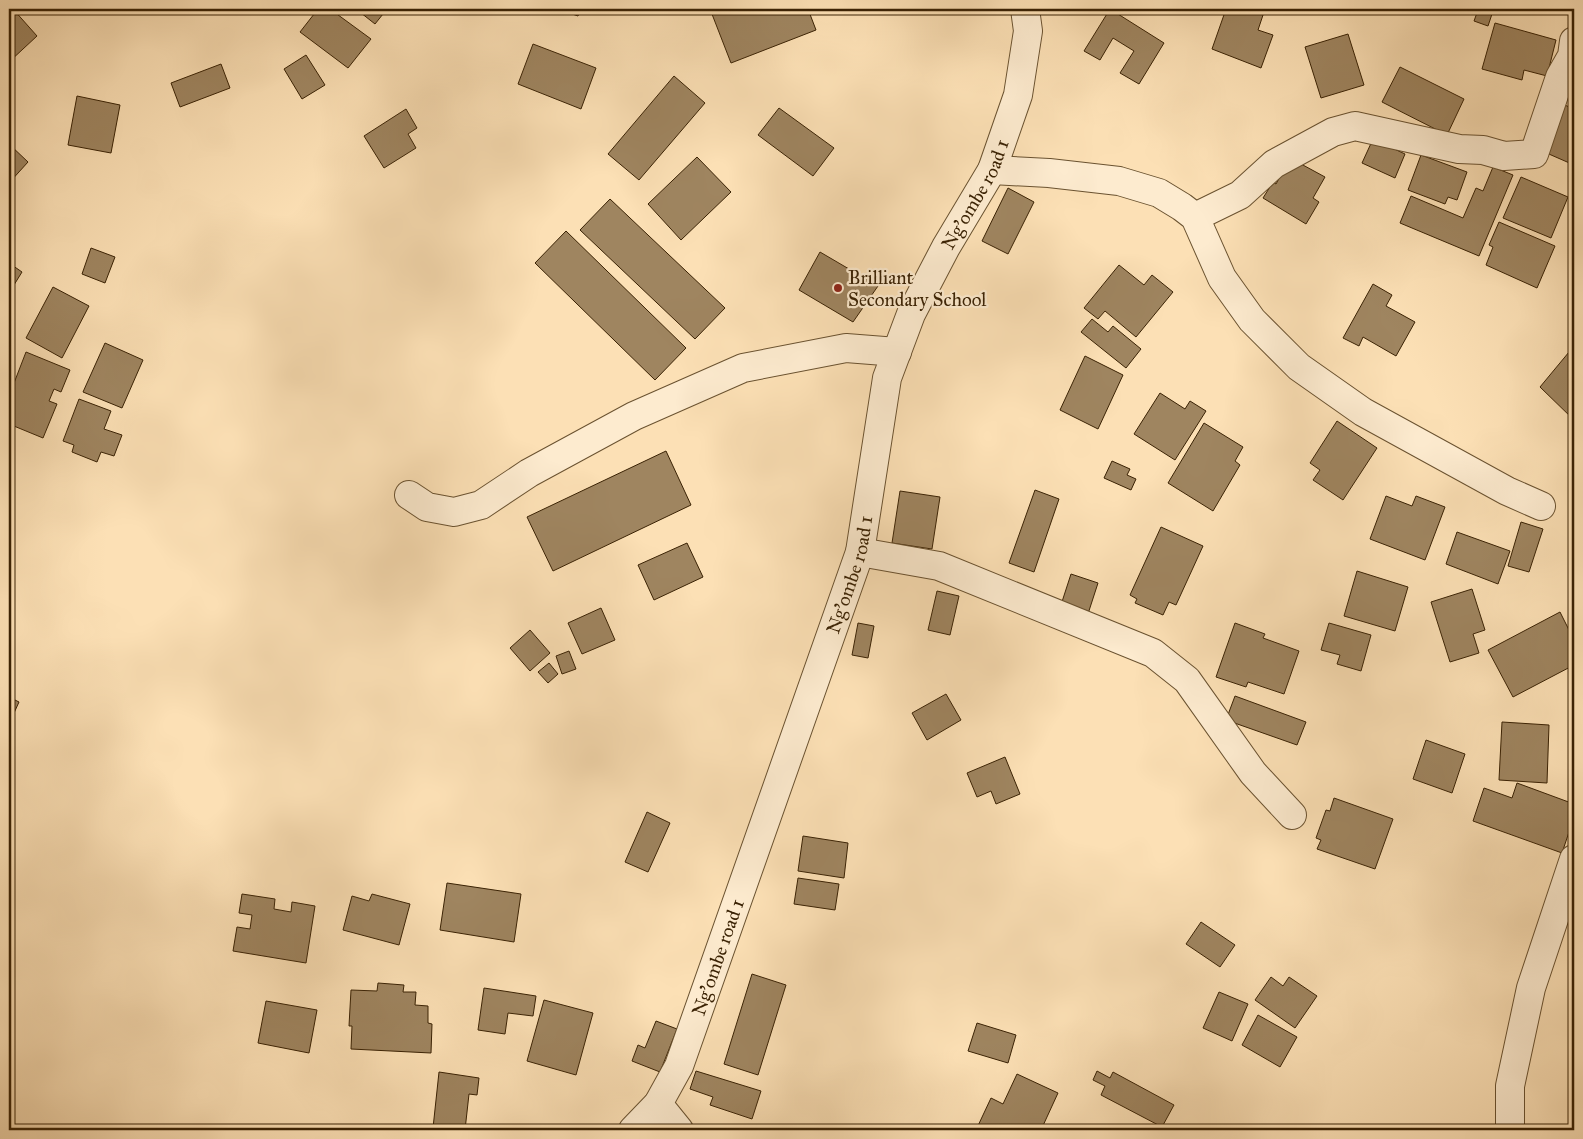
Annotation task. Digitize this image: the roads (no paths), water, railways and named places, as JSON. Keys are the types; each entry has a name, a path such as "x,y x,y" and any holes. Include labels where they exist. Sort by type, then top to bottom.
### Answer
{"street":[{"name":"Ng’ombe road 1","path":"633,1130 658,1104 679,1066 860,552 887,378 911,314 946,247 992,170 1018,95 1028,31 1026,9"},
{"path":"1195,217 1240,195 1274,164 1333,132 1355,126 1459,149 1483,150 1504,156 1534,154 1560,76 1572,56 1574,41"},
{"path":"992,170 1050,173 1119,181 1159,193 1182,206 1195,217 1222,278 1252,320 1299,368 1363,412 1507,491 1541,506"},
{"path":"409,496 427,508 454,512 481,505 529,473 634,416 743,368 846,348 897,352"},
{"path":"860,552 939,566 1153,653 1186,680 1253,773 1292,814"},
{"path":"1510,1130 1510,1086 1531,988 1574,859"},
{"path":"658,1104 679,1130"}],"place":[{"name":"Brilliant Secondary School","path":"838,288"}]}
